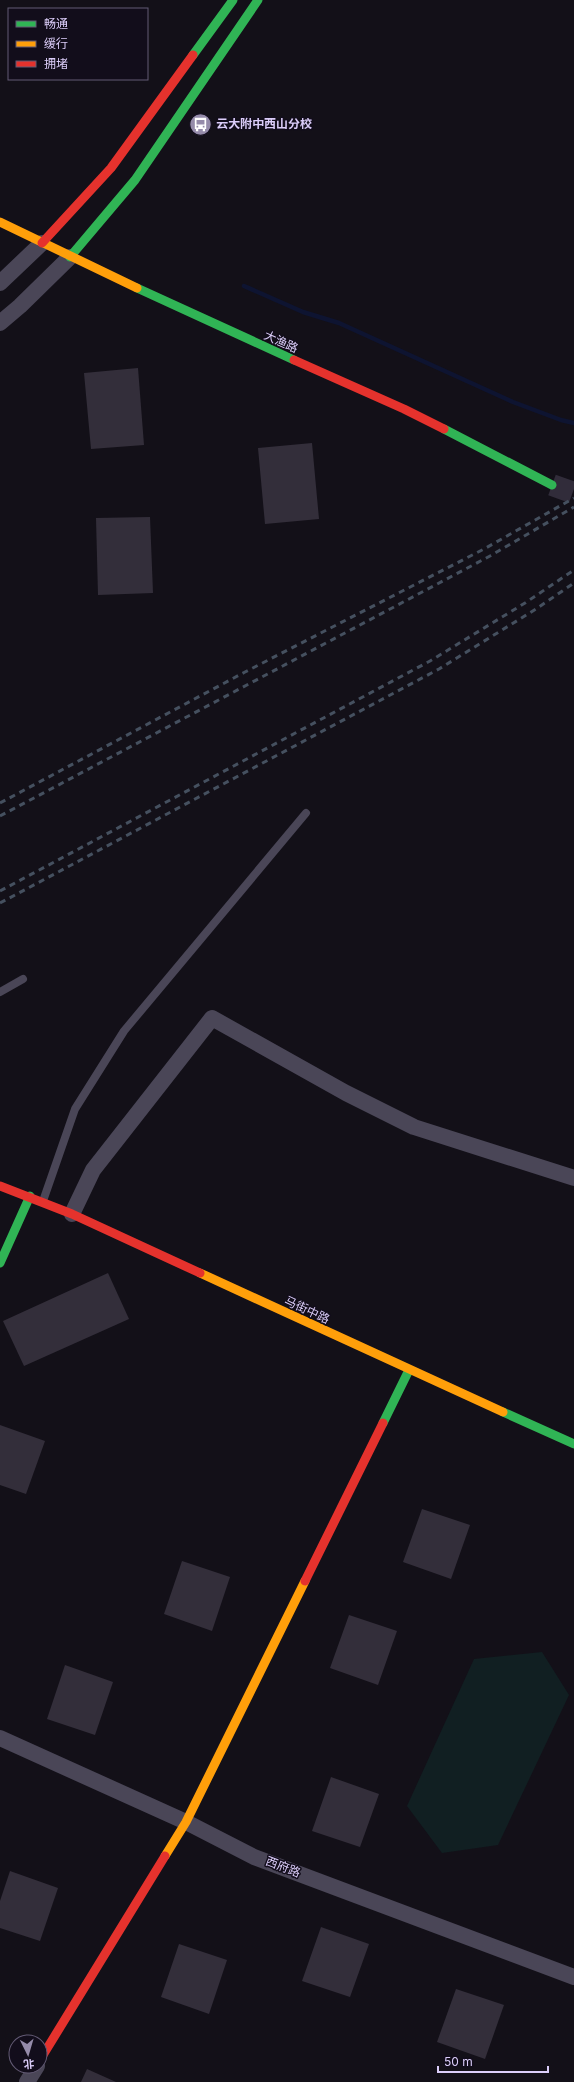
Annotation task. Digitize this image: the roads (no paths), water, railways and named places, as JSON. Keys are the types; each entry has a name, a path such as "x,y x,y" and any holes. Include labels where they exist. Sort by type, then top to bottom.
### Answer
{"street":[{"path":"0,283 42,243 111,168 233,0"},
{"path":"0,323 20,306 70,257 135,180 258,0"},
{"name":"大渔路","path":"0,222 70,257 276,353 404,409 552,485"},
{"path":"72,1214 93,1170 212,1018 346,1093 414,1127 574,1178"},
{"path":"0,1263 30,1196 20,1183"},
{"name":"马街中路","path":"0,1186 16,1193 30,1196 72,1214 409,1370 574,1444"},
{"path":"48,2047 186,1822 409,1370"},
{"name":"西府路","path":"0,1738 186,1822 254,1857 574,1976"}],"lane":[{"path":"43,1202 75,1109 124,1031 306,813"},
{"path":"0,992 23,979"}],"waterway":[{"path":"244,286 303,312 339,323 513,402 561,420 574,423"}],"tunnel":[{"path":"552,485 574,493"}],"railway":[{"path":"0,803 245,672 484,549 574,498"},
{"path":"0,816 490,556 574,507"},
{"path":"0,891 430,661 525,603 574,570"},
{"path":"0,903 439,669 536,609 574,583"}],"place":[{"name":"云大附中西山分校","path":"200,124"}]}
